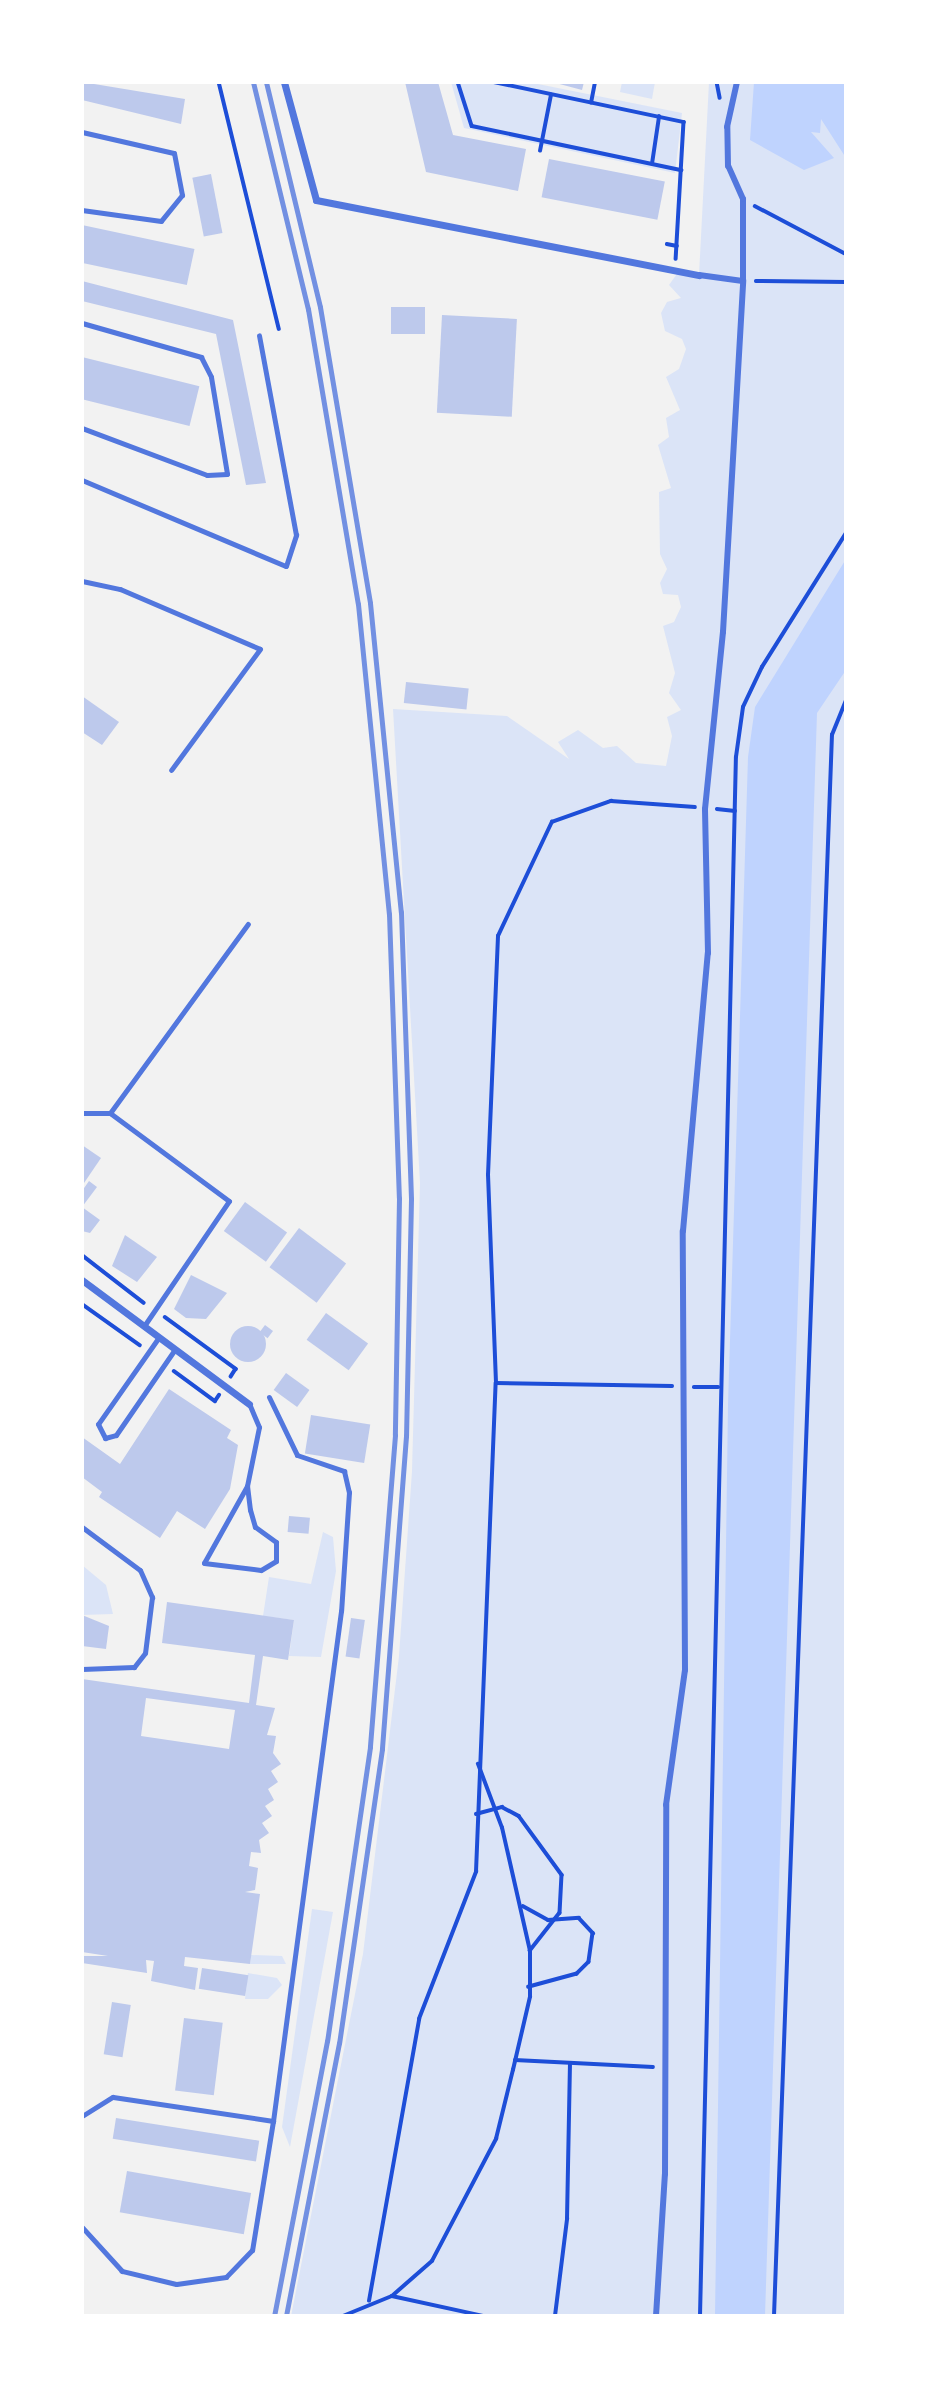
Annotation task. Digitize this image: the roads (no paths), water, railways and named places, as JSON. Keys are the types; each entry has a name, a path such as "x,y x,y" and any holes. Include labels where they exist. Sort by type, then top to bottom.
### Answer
{"street":[{"path":"284,82 316,200 403,214 676,271 743,281"},
{"path":"656,2316 665,2067 666,1805 685,1670 683,1231 708,953 705,808 723,632 743,281 743,200 728,166 727,127 737,82"},
{"path":"82,1280 249,1404"}],"lane":[{"path":"82,132 174,153 182,195 161,221 82,210"},
{"path":"82,324 201,357 211,377 227,474 207,475 82,428"},
{"path":"82,480 286,566 296,535 259,335"},
{"path":"82,580 120,589 260,649 171,770"},
{"path":"110,1113 248,924"},
{"path":"82,1114 110,1113 229,1201 144,1326"},
{"path":"159,1337 98,1424 105,1438 116,1435 175,1349"},
{"path":"82,2227 122,2271 176,2284 226,2277 252,2250 273,2122 340,1624 349,1492 344,1471 297,1455 269,1397"},
{"path":"247,1486 255,1527 276,1542 276,1561 261,1570 204,1563 247,1486 259,1427 249,1404"},
{"path":"82,1527 140,1570 152,1597 145,1653 134,1667 82,1669"},
{"path":"82,2116 113,2097 273,2122"}],"water":[{"path":"754,82 846,82 846,158 821,119 820,133 811,132 834,158 804,170 750,140"},
{"path":"846,559 846,670 817,713 765,2316 715,2316 728,1405 748,757 755,707"}],"railway":[{"path":"253,82 308,309 358,604 389,914 399,1198 395,1435 370,1747 327,2041 274,2316"},
{"path":"266,82 320,307 370,603 401,912 411,1199 406,1436 382,1749 339,2043 286,2316"}]}
